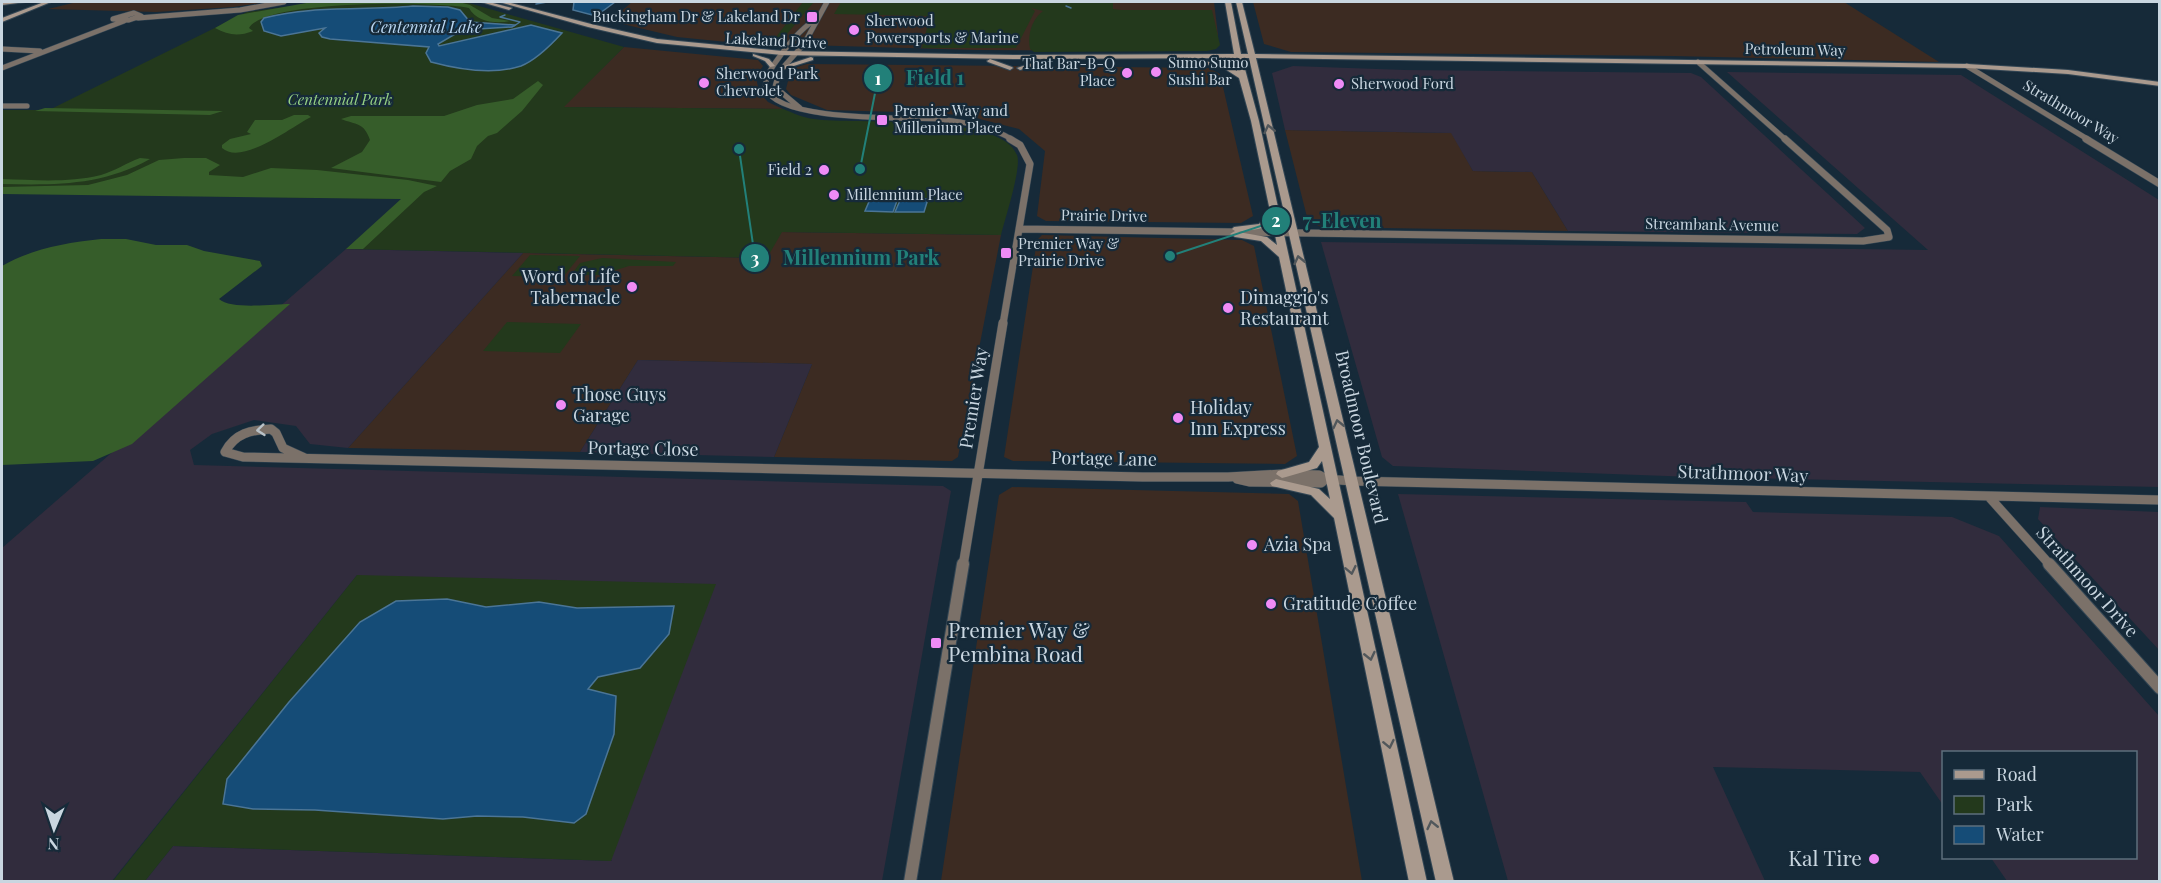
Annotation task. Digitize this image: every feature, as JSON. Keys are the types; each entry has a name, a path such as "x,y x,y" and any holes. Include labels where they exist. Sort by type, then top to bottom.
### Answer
{"main road":[{"path":"3,16 5,9 2,5 23,2"},
{"path":"3,16 36,2"},
{"path":"3,16 42,2"},
{"path":"3,16 51,2"},
{"name":"Lakeland Drive","path":"484,2 641,42 781,55 1155,62 1246,59"},
{"name":"Lakeland Drive","path":"502,2 649,39 756,53"},
{"name":"Broadmoor Boulevard","path":"1228,2 1234,40 1256,78 1445,882"},
{"name":"Broadmoor Boulevard","path":"1239,2 1248,42 1242,77 1255,121 1276,232 1284,256 1325,447 1329,479 1340,517 1418,882"},
{"path":"1231,27 1237,31 1246,59"},
{"path":"1128,57 1219,53 1227,51 1234,40"},
{"path":"1248,42 1260,52 1284,59"},
{"path":"804,44 822,56"},
{"path":"756,53 788,46"},
{"path":"756,53 772,66"},
{"path":"784,67 822,56"},
{"name":"Lakeland Drive","path":"822,56 1246,59"},
{"name":"Petroleum Way","path":"1246,59 1967,66 2068,72 2160,84"},
{"path":"1256,78 1263,66 1284,59"},
{"path":"986,60 1002,63 1010,68"},
{"path":"1020,68 1049,61"},
{"path":"1155,62 1214,64 1227,68 1242,77"},
{"path":"1236,232 1262,226 1274,212"},
{"path":"1236,232 1264,239 1284,256"},
{"path":"1279,478 1313,465 1325,447"},
{"path":"1279,478 1315,492 1340,517"}],"street":[{"path":"2,50 39,52 139,16 222,10 277,2"},
{"path":"2,67 126,14 139,16 227,11 284,2"},
{"path":"801,109 775,87 776,78 804,44 816,19 828,2"},
{"path":"772,66 808,23 816,19"},
{"path":"114,20 124,21"},
{"name":"Streambank Avenue","path":"1276,232 1863,241 1889,237 1887,230 1698,62"},
{"name":"Premier Way","path":"772,66 766,78 766,88 773,99 787,106 848,116 949,120 986,128 1007,137 1023,149 1030,164 910,882"},
{"name":"Strathmoor Way","path":"1967,66 2160,184"},
{"path":"2,106 27,106"},
{"name":"Prairie Drive","path":"1019,229 1276,232"},
{"name":"Portage Close","path":"305,458 283,448 276,433 271,429 244,433 233,439 225,452 243,457 979,472"},
{"name":"Portage Lane","path":"979,472 1228,477 1250,482 1279,478 1321,483 1329,479"},
{"name":"Strathmoor Way","path":"1329,479 1990,498 2160,500"},
{"name":"Strathmoor Drive","path":"1990,498 2160,687"}],"shaded area":[{"path":"77,2 268,2 233,7 156,12 48,9"},
{"path":"632,2 1214,2 1218,35 1207,49 1192,51 976,50 737,43 677,37 610,21"},
{"path":"1253,2 1844,2 1939,62 1673,56 1291,52 1264,44"},
{"path":"624,47 758,60 763,66 756,77 759,92 768,102 783,109 563,107"},
{"path":"807,64 1209,68 1220,74 1253,216 1241,223 1046,221 1037,216 1045,151 1019,129 968,116 827,110 791,95 786,89 790,73 797,67"},
{"path":"1293,66 1405,70 1691,73 1701,77 1865,228 1857,234 1568,231 1532,172 1473,171 1451,133 1285,130 1272,73"},
{"path":"1727,72 1961,75 2159,200 2159,487 1694,477 1393,466 1382,457 1321,242 1928,250"},
{"path":"1285,130 1452,133 1473,171 1532,172 1568,231 1321,227 1308,221"},
{"path":"781,232 1001,235 958,457 952,461 774,457 812,364 638,360 580,452 348,448 523,253 766,258"},
{"path":"1042,235 1242,240 1254,246 1297,456 1285,464 1013,461 1004,457 1037,240"},
{"path":"346,249 523,253 348,448 310,444 296,426 254,420 212,434 190,450 194,465 943,486 951,491 882,881 145,881 173,846 612,861 357,575 112,881 2,881 2,548"},
{"path":"638,360 812,364 774,457 580,452"},
{"path":"1012,487 1289,494 1298,501 1362,881 941,881 999,495"},
{"path":"1398,494 1746,502 1753,512 1952,517 1999,536 2159,716 2159,881 2007,881 1992,859 2137,859 2137,751 1942,751 1942,804 1920,772 1713,767 1765,881 1508,881"},
{"path":"2040,507 2159,512 2159,650 2038,519"}],"green space":[{"path":"312,2 459,2 470,5 492,18 510,21 487,21 476,16 469,8 388,4 285,12 261,19 249,28 253,31 238,35 215,28 238,15"},
{"name":"Centennial Park","path":"325,2 465,2 624,47 564,107 783,109 814,119 924,123 984,132 1005,141 1017,155 1018,161 1001,235 782,232 767,258 346,249 408,199 2,193 2,110 49,110 247,12"},
{"path":"803,2 814,2 781,41 776,37"},
{"path":"841,2 1113,2 1113,9 1121,10 1212,10 1220,45 1216,49 1207,51 1034,52 1030,49 1030,33 1033,23 1043,11 1031,8 1035,11 1016,48 922,48 930,16 834,14"},
{"path":"538,81 543,85 522,111 497,133 488,136 477,146 471,159 450,171 441,182 331,168 362,152 370,140 362,127 341,119 351,116 444,116 477,105 513,99"},
{"path":"45,108 223,111 210,115 35,111"},
{"path":"294,115 311,117 254,149 231,152 222,148 222,145 230,139 251,134 247,132 255,120 282,120"},
{"path":"140,158 150,159 132,168 96,179 60,184 2,184 2,179 89,178"},
{"path":"206,158 220,165 209,172 209,175 243,177 271,168 317,170 408,180 437,186 424,192 363,249 346,249 401,199 2,194 2,187 88,185 127,175 159,160"},
{"path":"101,239 126,239 156,245 187,245 204,251 260,261 262,266 219,299 243,305 290,304 132,444 93,461 2,465 2,266 50,247"},
{"path":"530,255 580,256 563,277 512,276"},
{"path":"602,258 676,262 673,266 629,266 600,275 571,275 580,263"},
{"path":"507,322 581,324 560,353 483,351"},
{"path":"357,575 716,584 611,861 173,846 145,881 112,882"}],"water":[{"path":"574,2 615,2 596,16 573,10"},
{"name":"Centennial Lake","path":"413,6 448,7 460,10 470,22 515,25 462,30 438,44 439,46 531,25 562,33 543,52 527,63 510,69 488,71 431,62 426,53 429,47 330,39 322,37 319,33 325,28 281,36 264,31 261,22 264,18 301,11"},
{"path":"871,197 898,198 893,212 865,211"},
{"path":"901,198 928,199 924,212 895,212"},
{"path":"447,599 486,607 539,602 577,608 674,606 669,634 640,668 598,677 588,689 616,696 614,734 586,814 574,823 523,817 477,816 443,819 315,810 253,809 223,804 227,779 289,702 360,622 396,601"}],"waterway":[{"path":"536,4 547,2"},
{"path":"1066,6 1071,8"},
{"path":"505,15 500,17 520,22 514,26"}],"place":[{"name":"Buckingham Dr & Lakeland Dr","path":"812,17"},
{"name":"Sherwood Powersports & Marine","path":"854,30"},
{"name":"Sumo Sumo Sushi Bar","path":"1156,72"},
{"name":"That Bar-B-Q Place","path":"1127,73"},
{"name":"Sherwood Park Chevrolet","path":"704,83"},
{"name":"Sherwood Ford","path":"1339,84"},
{"name":"Premier Way and Millenium Place","path":"882,120"},
{"name":"Millennium Park","path":"739,149"},
{"name":"Field 1","path":"860,169"},
{"name":"Field 2","path":"824,170"},
{"name":"Millennium Place","path":"834,195"},
{"name":"Premier Way & Prairie Drive","path":"1006,253"},
{"name":"7-Eleven","path":"1170,256"},
{"name":"Word of Life Tabernacle","path":"632,287"},
{"name":"Dimaggio's Restaurant","path":"1228,308"},
{"name":"Those Guys Garage","path":"561,405"},
{"name":"Holiday Inn Express","path":"1178,418"},
{"name":"Azia Spa","path":"1252,545"},
{"name":"Gratitude Coffee","path":"1271,604"},
{"name":"Premier Way & Pembina Road","path":"936,643"},
{"name":"Kal Tire","path":"1874,859"}]}
